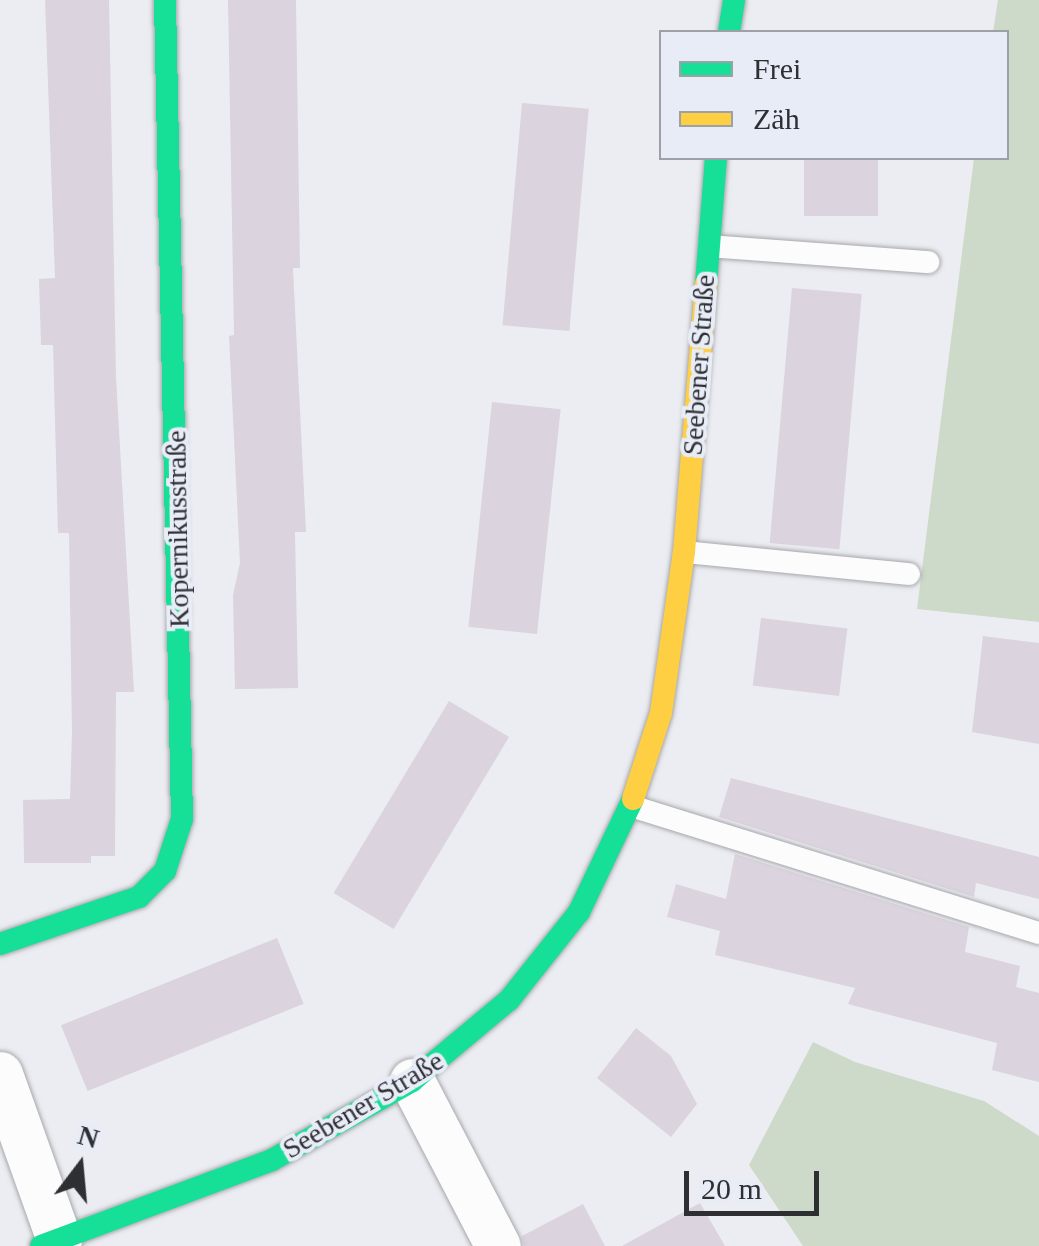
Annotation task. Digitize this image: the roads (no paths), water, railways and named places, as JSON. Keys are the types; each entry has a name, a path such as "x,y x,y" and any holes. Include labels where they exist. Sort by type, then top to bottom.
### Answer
{"street":[{"name":"Kopernikusstraße","path":"0,944 139,896 164,871 182,819 164,0"},
{"path":"729,30 734,0"},
{"name":"Seebener Straße","path":"50,1243 272,1160 412,1081 509,1000 568,926 631,806 661,713 684,552 716,160"},
{"path":"0,1074 50,1243"},
{"path":"412,1081 498,1246"}],"lane":[{"path":"708,246 928,262"},
{"path":"684,552 909,574"},
{"path":"631,806 1039,932"}]}
